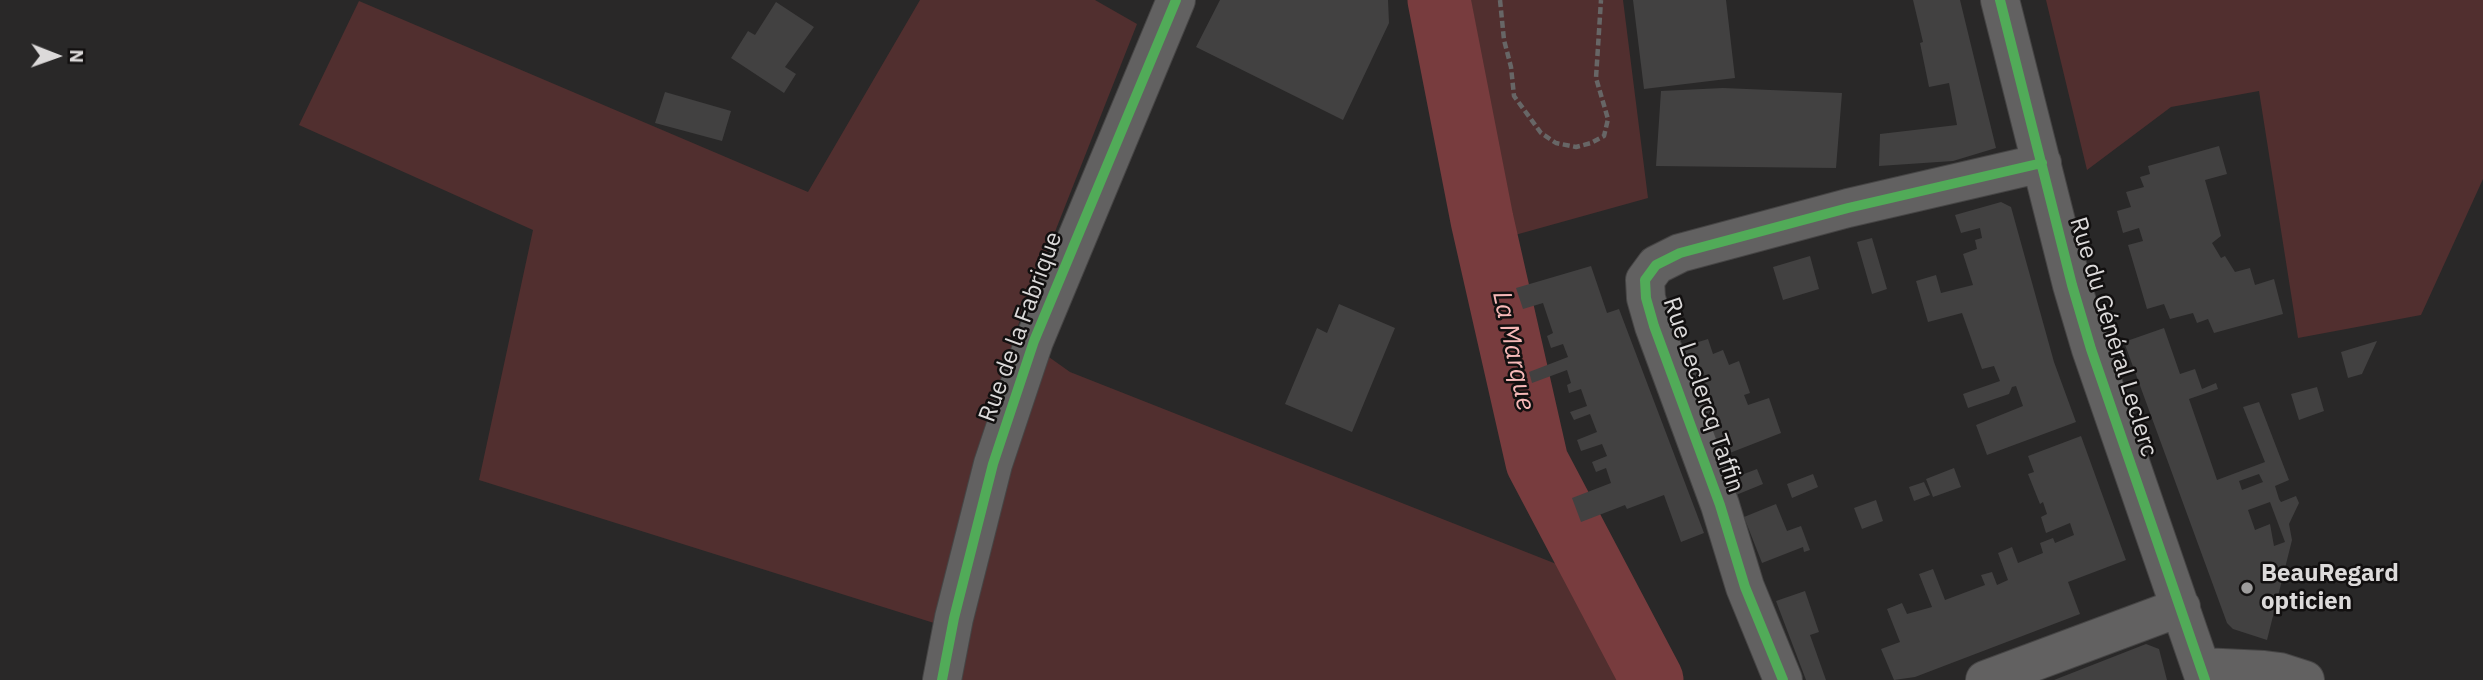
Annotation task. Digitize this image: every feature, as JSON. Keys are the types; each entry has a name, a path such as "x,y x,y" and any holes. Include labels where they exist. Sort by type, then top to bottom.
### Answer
{"street":[{"name":"Rue de la Fabrique","path":"942,680 954,618 993,464 1034,341 1176,0"},
{"name":"Rue du Général Leclerc","path":"2000,0 2072,285 2098,374 2203,674"},
{"name":"Rue Leclercq Taffin","path":"1783,680 1745,587 1720,505 1654,326 1646,298 1645,280 1656,265 1680,253 1848,208 2042,163"},
{"path":"1985,680 2181,607"},
{"path":"2203,674 2264,670 2305,680"}],"path":[{"path":"1500,0 1514,96 1541,133 1556,143 1576,146 1591,143 1604,136 1608,119 1596,78 1601,0"}],"shaded area":[{"path":"920,0 1095,0 1137,24 1015,333 1070,372 1564,567 1623,680 928,680 934,623 479,480 533,230 299,125 359,1 808,192"},
{"path":"1449,0 1623,0 1648,198 1497,240"},
{"path":"2046,0 2483,0 2483,179 2421,315 2298,338 2259,91 2171,107 2087,170"}],"building":[{"path":"1220,0 1388,0 1389,23 1343,120 1196,47"},
{"path":"1633,0 1726,0 1735,78 1644,89"},
{"path":"1913,0 1960,0 1996,148 1953,161 1879,166 1880,134 1957,125 1949,83 1929,87 1920,43 1923,42"},
{"path":"776,2 814,27 785,67 796,74 784,93 731,58 748,31 755,35"},
{"path":"1723,88 1842,93 1836,168 1656,166 1661,91"},
{"path":"665,92 731,111 722,141 655,123"},
{"path":"2219,146 2227,174 2205,180 2221,236 2212,243 2221,258 2225,256 2235,272 2250,268 2255,285 2274,279 2283,314 2214,333 2208,319 2197,323 2193,313 2170,319 2164,304 2147,309 2128,245 2143,241 2139,228 2123,233 2117,211 2131,207 2126,192 2144,187 2140,177 2150,174 2148,166"},
{"path":"2001,202 2011,207 2054,362 2076,422 1987,455 1976,425 2023,406 2016,386 2012,387 2009,394 1968,408 1963,394 2000,381 1994,366 1982,369 1962,313 1928,322 1916,281 1936,275 1941,293 1973,285 1963,254 1977,249 1975,240 1982,238 1980,228 1961,233 1955,215"},
{"path":"1872,238 1887,289 1872,294 1857,242"},
{"path":"1810,256 1819,289 1783,300 1773,267"},
{"path":"1591,266 1607,313 1619,309 1704,533 1681,542 1664,495 1627,509 1625,505 1581,522 1572,498 1611,483 1606,468 1596,472 1592,462 1607,456 1602,444 1581,451 1577,440 1597,432 1590,414 1574,420 1570,412 1587,406 1581,389 1569,393 1567,385 1571,383 1567,370 1532,383 1529,372 1568,357 1563,344 1551,348 1547,336 1553,333 1543,303 1523,309 1516,288"},
{"path":"1339,304 1395,328 1352,432 1285,404 1317,328 1327,333"},
{"path":"2164,328 2180,374 2195,369 2202,389 2216,383 2218,389 2189,399 2217,480 2265,462 2243,407 2259,402 2289,480 2275,486 2279,499 2281,502 2296,496 2299,503 2289,524 2292,540 2267,640 2233,629 2227,623 2124,342","holes":["2259,474 2263,482 2242,490 2239,481","2270,502 2285,542 2274,546 2270,524 2255,530 2248,510"]},
{"path":"1708,339 1713,354 1723,350 1729,365 1739,361 1750,393 1744,395 1748,405 1769,398 1781,433 1722,456 1679,348"},
{"path":"2377,341 2362,374 2348,378 2341,352"},
{"path":"2317,387 2324,411 2299,420 2291,394"},
{"path":"2081,436 2126,560 2068,582 2080,614 1915,677 1894,680 1881,649 1900,642 1887,609 1902,603 1907,614 1932,607 1919,574 1933,569 1945,600 1985,585 1981,575 1992,572 1997,585 2008,580 1998,553 2012,547 2018,563 2043,553 2040,543 2053,538 2055,543 2074,535 2070,523 2046,533 2041,517 2047,514 2028,474 2034,472 2028,456"},
{"path":"1954,468 1961,487 1933,497 1926,479"},
{"path":"1757,469 1763,484 1736,495 1731,479"},
{"path":"1813,474 1818,487 1792,498 1787,484"},
{"path":"1924,482 1930,495 1914,501 1909,487"},
{"path":"1876,500 1883,521 1862,529 1854,508"},
{"path":"1776,504 1787,531 1801,526 1810,550 1804,552 1803,547 1762,563 1744,517"},
{"path":"1805,591 1819,632 1810,635 1826,680 1806,680 1776,601"},
{"path":"2146,644 2159,649 2167,680 2054,680"}],"waterway":[{"name":"La Marque","path":"1439,0 1482,220 1537,462 1652,680"}],"cycle path":[{"path":"942,680 954,618 993,464 1034,341 1176,0"},
{"path":"2000,0 2072,285 2091,349 2205,680"},
{"path":"1783,680 1745,587 1720,505 1654,326 1646,298 1645,280 1656,265 1680,253 1848,208 2042,163"}],"place":[{"name":"BeauRegard opticien","path":"2247,588"}]}
